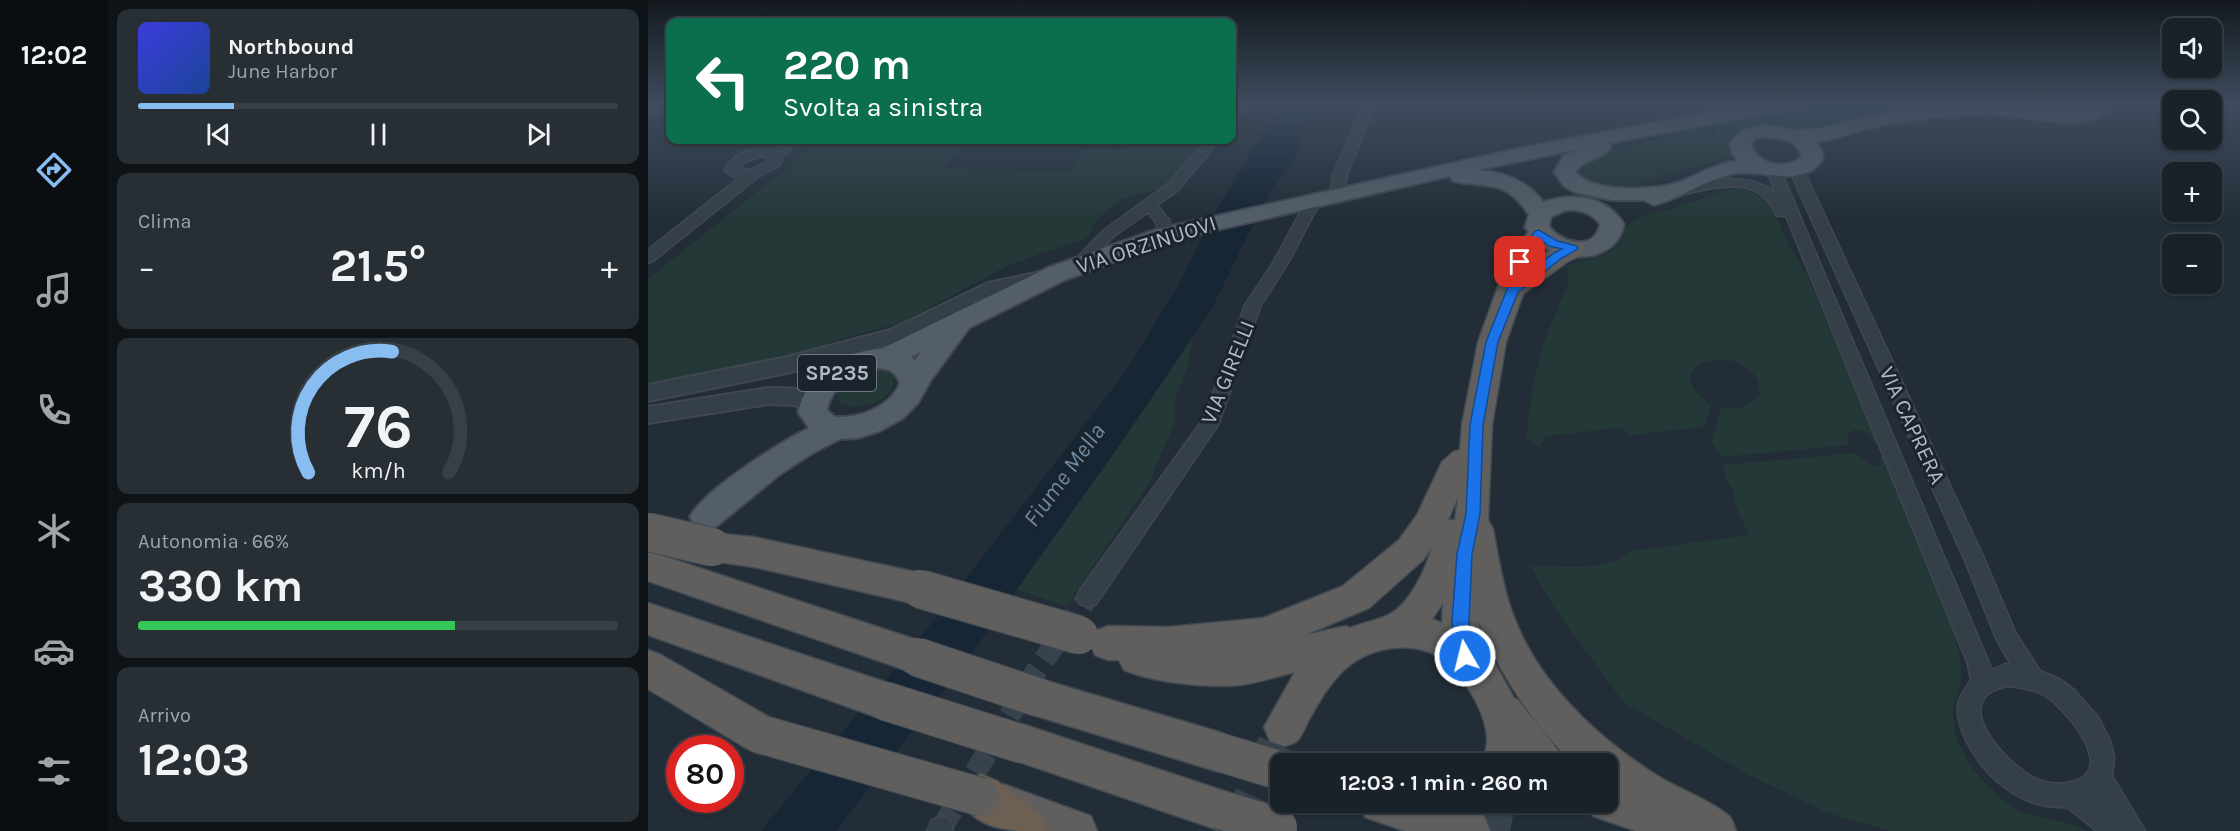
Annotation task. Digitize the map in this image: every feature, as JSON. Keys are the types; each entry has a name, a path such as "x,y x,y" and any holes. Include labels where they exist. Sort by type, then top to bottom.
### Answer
{"highway":[{"path":"1465,656 1461,611 1464,554 1473,514 1477,425 1492,342 1520,262 1540,224"},
{"path":"1512,290 1558,256 1573,249"},
{"path":"1396,632 1424,605 1438,582 1448,557 1464,461 1477,425"},
{"path":"1093,639 1168,644 1264,635 1356,597 1411,550 1431,523 1453,471 1464,461"},
{"path":"1473,514 1495,618 1517,666 1552,713 1592,753"},
{"path":"648,532 709,532 754,552 920,589 1093,639 1138,658 1188,666 1240,667 1358,641 1379,634 1396,632 1426,634 1457,647 1481,673 1500,708 1535,753"},
{"path":"662,571 1040,698 1270,768"},
{"path":"648,619 885,701 1283,829"},
{"path":"1284,726 1300,696 1320,668 1342,649 1358,641"},
{"path":"648,668 760,734 981,797 1076,831"},
{"path":"1500,708 1507,739 1505,753"},
{"path":"1618,772 1642,790 1715,831"},
{"path":"981,797 1024,831"},
{"path":"1618,804 1701,831"},
{"path":"1413,813 1456,827"}],"main road":[{"name":"VIA ORZINUOVI","path":"1520,154 1562,141"},
{"name":"VIA ORZINUOVI","path":"884,358 1056,274 1166,234 1520,154 1594,141"},
{"path":"1428,176 1484,176 1502,181 1526,194 1540,224 1553,243 1573,249 1584,249 1603,243 1612,231 1612,224 1602,211 1560,195 1547,179 1551,164 1566,152 1611,141"},
{"path":"1617,141 1572,160 1566,172 1571,183 1587,190 1605,193 1664,194"},
{"path":"1742,141 1740,143 1751,164"},
{"path":"1540,224 1555,205 1629,205 1751,164 1796,169 1809,164 1812,159 1809,141"},
{"path":"1612,224 1621,217 1629,205"},
{"name":"VIA ORZINUOVI","path":"914,383 934,352 964,319"},
{"name":"SP235","path":"884,358 905,363 912,371 914,383 902,403 879,419 857,427 838,428 823,425 811,408 819,388 828,379 852,365 884,358"},
{"path":"709,532 772,462 811,408"},
{"path":"772,462 807,441 838,428"}],"street":[{"path":"1337,195 1340,175 1354,141"},
{"path":"734,172 732,167 737,161 776,144"},
{"path":"648,258 753,174 771,166 776,156 787,144"},
{"path":"1079,264 1109,233 1172,188 1210,144"},
{"path":"758,153 769,153 776,156"},
{"name":"VIA CAPRERA","path":"1751,164 1809,255 1979,664 1983,682"},
{"name":"VIA CAPRERA","path":"1796,169 1976,562 2007,638 2032,679"},
{"path":"734,172 753,174"},
{"path":"648,246 734,172"},
{"path":"1664,194 1731,182 1755,186 1775,199 1791,237 1809,255"},
{"name":"VIA GIRELLI","path":"1088,597 1212,420 1253,305 1280,263 1314,200"},
{"path":"1149,204 1162,220 1166,234"},
{"path":"648,393 787,365 886,339 933,320 995,288 1056,274"},
{"path":"648,403 852,365"},
{"path":"648,415 777,395 797,397 811,408"},
{"path":"2005,675 2032,679 2061,694 2086,718 2100,747 2102,768 2088,789 2072,795 2052,795 2031,789 2010,778 1992,762 1979,744 1971,725 1969,708 1973,693 1983,682 2005,675"},
{"path":"2098,777 2132,831"},
{"path":"2072,795 2117,831"}],"green space":[{"path":"1651,141 1749,141 1734,149 1728,157 1716,162 1664,175 1625,191 1579,184 1575,169 1596,155"},
{"path":"816,144 963,144 945,167 1068,172 1083,150 1125,151 1129,144 1201,144 1166,187 1121,199 1093,224 1089,236 1081,241 1005,267 900,323 844,338 783,361 648,385 648,279"},
{"path":"1742,189 1765,198 1773,205 1789,246 1805,271 1879,442 1874,442 1865,432 1853,430 1848,434 1849,445 1724,457 1717,452 1712,442 1721,407 1742,407 1751,403 1759,395 1758,383 1753,373 1734,361 1722,360 1700,365 1691,372 1693,387 1711,404 1705,427 1631,435 1620,428 1546,436 1539,447 1526,439 1533,383 1544,341 1569,281 1567,266 1602,255 1613,249 1617,246 1625,228 1640,217 1720,193"},
{"path":"1193,337 1188,365 1175,400 1175,422 1148,485 1066,607 1017,589 1123,440"},
{"path":"869,369 883,369 893,375 890,391 876,402 867,405 841,404 836,396 841,386 849,379"},
{"path":"1853,453 1874,467 1881,465 1879,457 1886,457 1953,628 1961,672 1953,718 1959,744 1966,757 1993,791 2013,807 2031,815 2087,831 1889,831 1826,812 1749,775 1623,702 1555,609 1529,564 1585,567 1609,563 1631,551 1749,535 1735,504 1733,491 1725,476 1723,465"}],"water":[{"name":"Fiume Mella","path":"1258,141 1301,141 1294,159 1263,204 1213,306 1123,440 974,650 836,831 761,831 921,637 1126,371 1179,284 1215,213"}],"tunnel":[{"path":"941,829 1037,670 1088,597"},
{"path":"1238,831 1284,727"},
{"path":"1491,831 1494,813"}],"route":[{"path":"1465,656 1460,623 1464,554 1473,514 1477,425 1492,342 1512,290 1558,256 1573,249 1553,243 1539,233 1520,262"}]}
